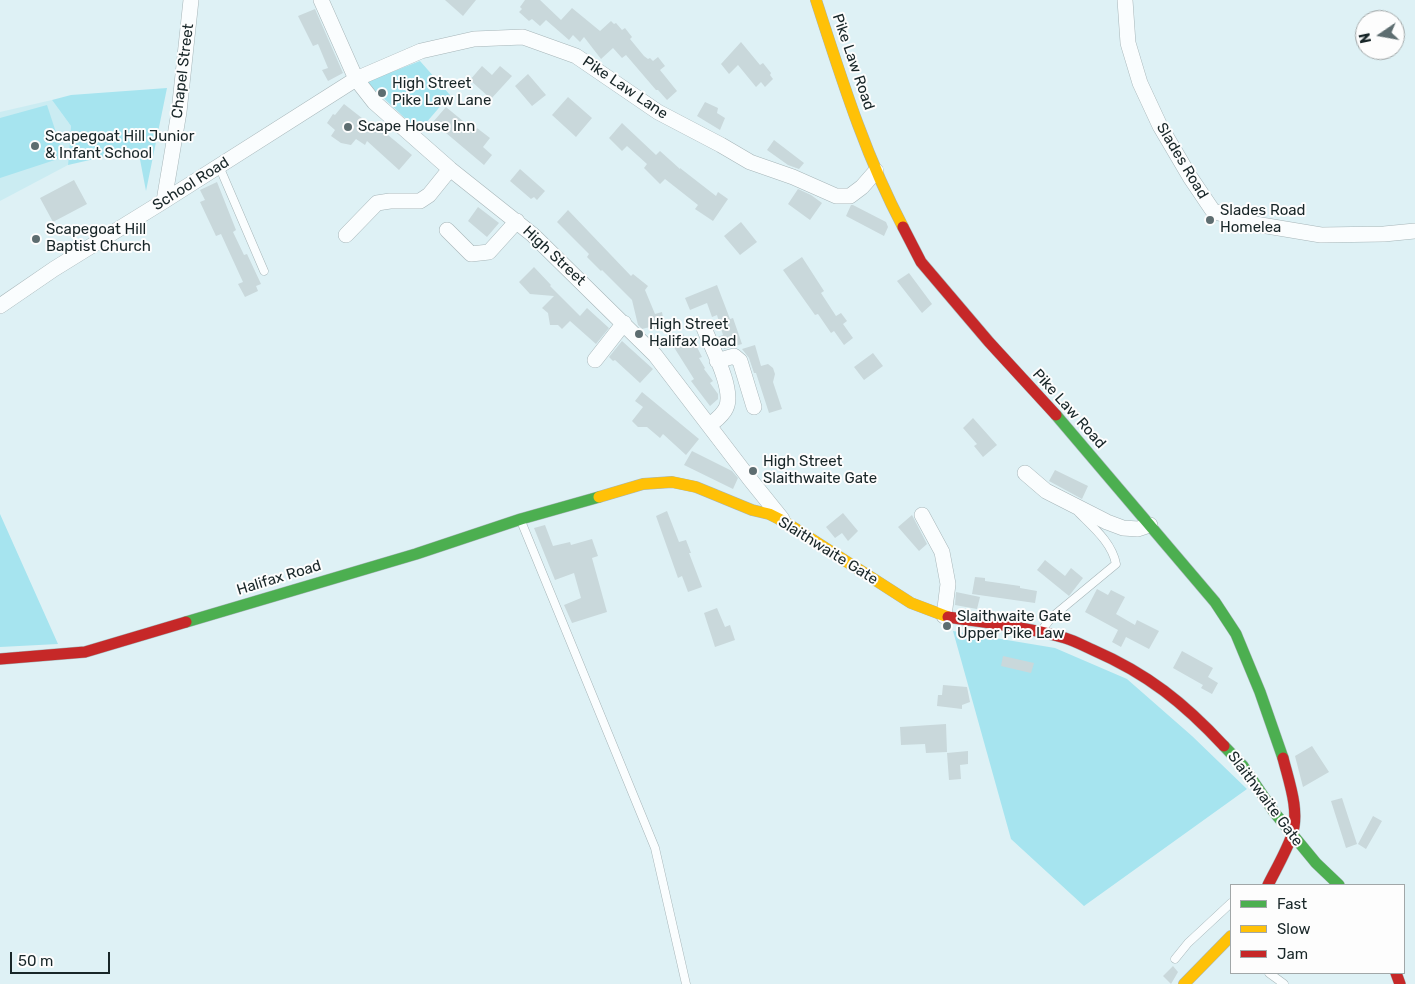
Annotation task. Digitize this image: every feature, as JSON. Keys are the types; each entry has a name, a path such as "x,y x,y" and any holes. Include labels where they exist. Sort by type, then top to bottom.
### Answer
{"street":[{"name":"Chapel Street","path":"164,202 179,112 191,0"},
{"name":"High Street","path":"321,0 356,78 374,102 450,168 533,235 656,355 749,478 785,522"},
{"path":"328,15 334,0"},
{"name":"Pike Law Road","path":"816,0 846,92 876,171 893,209 921,262 1150,525 1215,602 1236,634 1280,745 1292,794 1294,820 1292,835"},
{"name":"Slades Road","path":"1125,0 1128,43 1140,83 1160,126 1190,177 1213,211 1255,224 1321,235 1384,234 1415,231"},
{"name":"Pike Law Lane","path":"356,78 421,50 474,39 523,37 576,56 658,112 722,145 750,162 793,177 836,196 850,196 862,187 876,171"},
{"name":"School Road","path":"0,306 54,269 164,202 356,78"},
{"path":"346,235 377,203 390,200 420,201 430,195 450,168"},
{"path":"447,230 471,254 489,252 517,221"},
{"path":"594,360 624,323"},
{"path":"704,328 729,390 727,406 710,425"},
{"path":"717,361 734,356 740,361 754,407"},
{"path":"1025,473 1046,491 1123,528 1138,529 1150,525"},
{"name":"Slaithwaite Gate","path":"563,507 643,484 672,482 696,487 752,510 769,514 785,522 911,603 944,616 1066,638 1119,661 1156,682 1202,722 1243,766 1292,835 1316,863 1339,884"},
{"name":"Halifax Road","path":"0,659 85,652 416,554 520,519 563,507"},
{"path":"922,515 942,552 948,584 944,616"},
{"path":"1268,884 1292,835"},
{"path":"1184,984 1230,937"}],"lane":[{"path":"219,166 264,271"},
{"path":"1040,632 1052,617 1116,564 1114,554 1101,536 1072,505"},
{"path":"520,519 655,848 686,984"},
{"path":"1175,959 1188,943 1230,903"},
{"path":"1270,974 1284,984"}],"shaded area":[{"path":"420,61 450,95 419,131 366,82"},
{"path":"167,88 146,191 138,149 68,165 71,126 52,100 71,95"},
{"name":"Scapegoat Hill Junior & Infant School","path":"52,100 71,126 68,165 0,201 0,112"},
{"name":"Scapegoat Hill Junior & Infant School","path":"47,105 64,157 0,178 0,118"},
{"path":"0,514 58,644 0,647"},
{"path":"953,631 1055,648 1127,679 1192,736 1247,789 1084,906 1011,839"}],"building":[{"path":"445,0 476,0 463,16"},
{"path":"525,0 540,0 561,20 572,8 600,31 611,21 614,24 616,23 622,30 625,28 632,37 630,39 644,56 653,61 658,57 665,66 660,70 677,91 667,100 626,55 622,58 613,48 601,59 584,37 580,42 573,35 569,40 546,20 540,26 532,19 529,21 519,12"},
{"path":"315,9 343,73 328,81 322,70 328,68 318,44 313,46 298,16"},
{"path":"741,42 760,65 763,63 771,73 770,75 773,79 765,87 761,82 756,87 738,65 729,74 721,64"},
{"path":"482,66 492,75 500,66 512,76 491,99 470,80"},
{"path":"528,74 546,95 532,106 515,86"},
{"path":"568,97 592,118 576,137 552,115"},
{"path":"705,102 718,108 717,113 725,118 720,130 697,116"},
{"path":"344,104 368,121 380,133 382,130 412,155 399,170 367,141 365,145 356,139 351,145 341,143 331,136 335,130 327,123 333,114 335,115"},
{"path":"446,107 475,131 477,128 490,138 483,147 492,155 484,165 433,122"},
{"path":"622,123 656,155 660,151 680,169 716,196 718,192 728,199 713,221 695,209 698,205 665,179 660,184 644,168 647,164 627,146 622,151 609,138"},
{"path":"774,140 804,163 799,169 788,165 767,150"},
{"path":"520,169 545,191 537,200 534,197 531,199 510,181"},
{"path":"74,180 87,204 53,222 40,198"},
{"path":"217,182 236,230 233,232 244,255 247,254 261,284 256,286 258,291 245,297 238,284 243,282 221,234 216,236 200,202 205,200 200,190"},
{"path":"798,189 822,203 810,220 788,204"},
{"path":"851,205 886,222 888,227 884,236 846,216"},
{"path":"478,207 499,223 487,237 468,221"},
{"path":"568,210 631,276 633,274 648,286 645,290 655,314 662,312 665,329 655,330 654,326 642,329 638,325 632,300 587,257 589,254 557,222"},
{"path":"741,222 757,242 740,255 724,236"},
{"path":"802,257 824,291 821,293 836,316 841,313 847,321 843,324 853,338 844,345 834,331 831,333 818,314 815,315 783,270"},
{"path":"534,267 580,316 587,308 609,328 596,344 570,321 562,329 558,325 550,325 548,313 542,308 554,296 530,294 519,282"},
{"path":"909,273 932,304 922,313 897,281"},
{"path":"717,285 730,319 733,318 742,344 724,349 718,337 723,335 717,315 712,317 707,303 690,310 685,298"},
{"path":"683,334 691,346 695,343 702,357 699,358 704,369 713,381 710,383 718,394 718,399 710,406 691,381 694,379 670,341"},
{"path":"622,341 653,369 640,383 615,360 613,361 609,357"},
{"path":"755,345 761,366 768,364 773,368 775,374 773,382 782,409 769,413 756,373 754,373 749,358 742,349"},
{"path":"873,353 883,366 864,380 854,367"},
{"path":"642,392 699,439 686,455 663,434 660,438 647,427 638,427 632,421 643,407 635,401"},
{"path":"973,418 997,445 983,457 974,446 977,444 963,428"},
{"path":"692,451 732,471 738,478 733,489 684,465"},
{"path":"1055,470 1088,486 1082,499 1049,481"},
{"path":"667,511 679,542 686,540 702,587 688,592 682,576 678,578 656,516"},
{"path":"843,513 858,531 848,541 842,533 835,538 826,527"},
{"path":"912,515 927,544 919,551 898,527"},
{"path":"545,525 553,546 570,542 571,545 592,539 598,556 592,558 607,612 572,623 564,605 581,598 574,573 555,580 534,528"},
{"path":"1045,560 1065,576 1071,568 1083,578 1069,596 1037,570"},
{"path":"975,577 985,578 985,581 1020,586 1020,588 1037,591 1035,603 972,594"},
{"path":"1097,589 1108,595 1111,590 1125,597 1116,614 1135,625 1137,620 1159,631 1149,649 1126,637 1121,647 1112,642 1118,630 1085,612"},
{"path":"956,592 980,597 977,609 955,605"},
{"path":"717,608 725,627 730,625 735,640 715,647 704,613"},
{"path":"1182,651 1213,668 1208,677 1218,683 1212,694 1201,688 1203,685 1173,668"},
{"path":"1003,656 1034,663 1031,673 1001,666"},
{"path":"943,685 967,687 970,702 962,705 962,709 937,706 938,695 942,695"},
{"path":"946,724 947,752 926,753 925,744 901,745 900,727"},
{"path":"1312,746 1329,772 1303,787 1295,756"},
{"path":"968,751 968,764 960,765 961,779 949,780 947,753"},
{"path":"1342,798 1357,844 1346,848 1331,801"},
{"path":"1373,816 1382,821 1366,849 1358,844"},
{"path":"1173,966 1178,972 1171,984 1163,976"}],"traffic: fast":[{"path":"1056,415 1215,602 1236,634 1260,692 1283,758"},
{"path":"186,622 416,554 521,519 599,497"},
{"path":"1224,746 1243,766 1274,812 1316,863 1338,884"}],"traffic: slow":[{"path":"816,0 844,87 865,144 903,227"},
{"path":"599,497 643,484 672,482 696,487 752,510 769,514 785,522 911,603 948,617"},
{"path":"1184,984 1230,937"}],"traffic: jam":[{"path":"903,227 921,262 989,342 1056,415"},
{"path":"948,617 1036,631 1065,638 1113,659 1164,691 1194,716 1224,746"},
{"path":"0,659 85,652 186,622"},
{"path":"1269,884 1287,848 1294,826 1293,796 1283,758"},
{"path":"1396,974 1400,984"}],"place":[{"name":"High Street Pike Law Lane","path":"382,93"},
{"name":"Scape House Inn","path":"348,127"},
{"name":"Scapegoat Hill Junior & Infant School","path":"35,146"},
{"name":"Slades Road Homelea","path":"1210,220"},
{"name":"Scapegoat Hill Baptist Church","path":"36,239"},
{"name":"High Street Halifax Road","path":"639,334"},
{"name":"High Street Slaithwaite Gate","path":"753,471"},
{"name":"Slaithwaite Gate Upper Pike Law","path":"947,626"}]}
